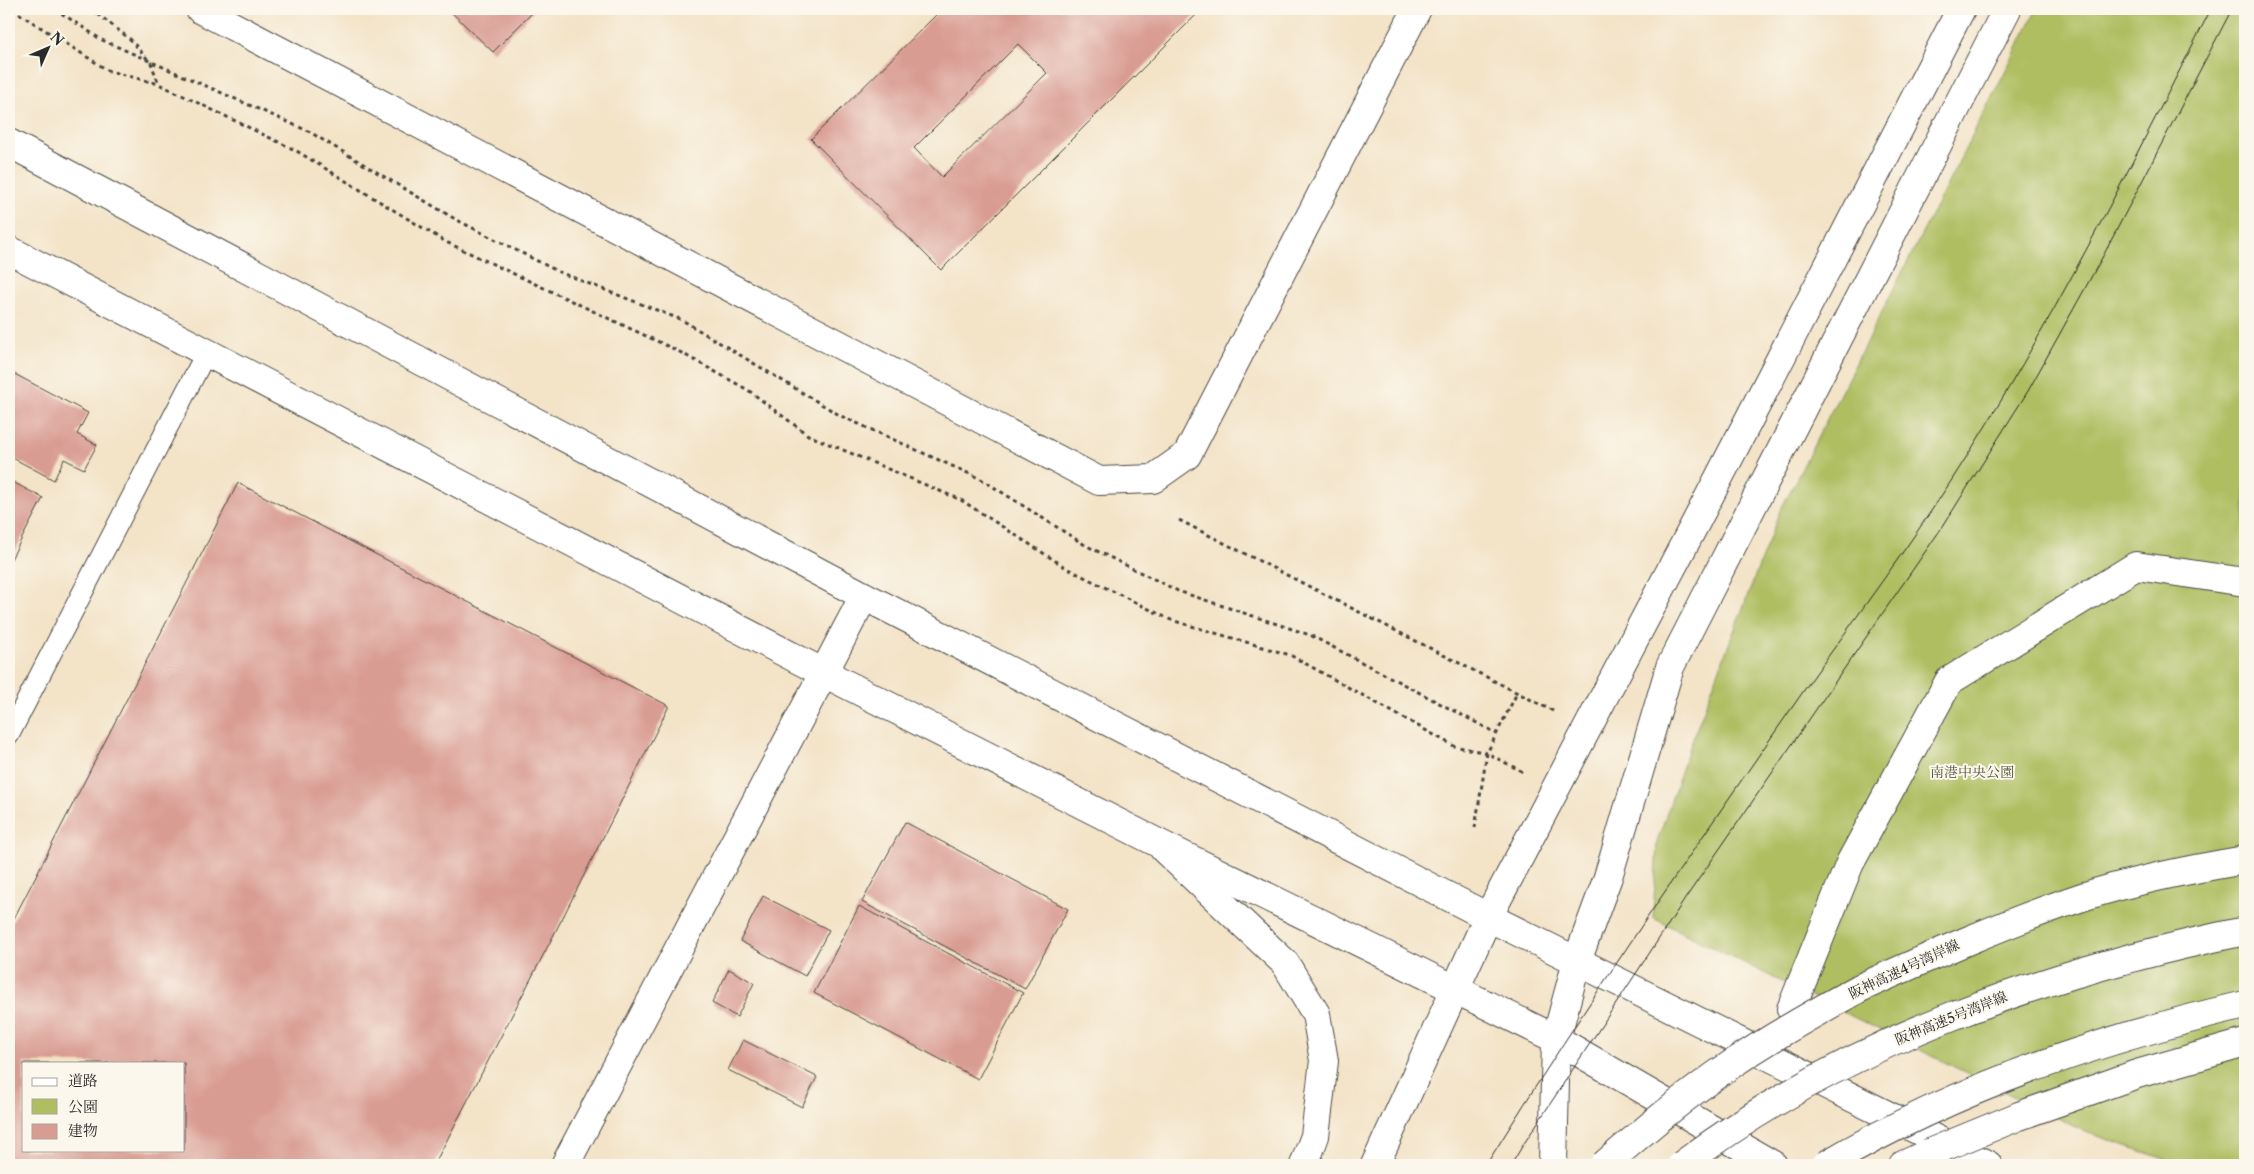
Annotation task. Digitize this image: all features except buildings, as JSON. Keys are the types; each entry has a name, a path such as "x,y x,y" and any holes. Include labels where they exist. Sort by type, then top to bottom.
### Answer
{"main road":[{"path":"200,9 1099,481 1153,479 1187,455 1417,9"},
{"path":"1375,1165 1456,991 1488,917 1961,9"},
{"path":"1553,1165 1556,1039 1577,961 1608,877 1670,667 2007,9"},
{"path":"9,143 864,596 1488,917 1988,1165"},
{"path":"9,250 824,673 1156,842 1556,1039 1772,1165"},
{"path":"1791,1009 1850,863 1949,680 2136,566 2245,582"},
{"path":"565,1165 864,596"},
{"path":"1156,842 1285,963 1316,1014 1324,1061 1315,1136 1304,1165"},
{"name":"阪神高速4号湾岸線","path":"1604,1165 1686,1098 1732,1064 1799,1022 1868,985 2004,925 2084,897 2160,877 2245,860"},
{"name":"阪神高速5号湾岸線","path":"1682,1165 1787,1096 1852,1060 1934,1022 2016,991 2097,967 2188,943 2245,931"},
{"path":"1826,1165 1937,1107 2027,1069 2195,1017 2245,1005"},
{"path":"1903,1165 2019,1116 2082,1093 2137,1074 2245,1043"}],"lane":[{"path":"9,735 206,353"}],"path":[{"path":"12,9 109,71 159,84 295,150 446,242 678,351 748,390 808,435 961,500 1077,573 1171,620 1290,655 1454,746 1487,753 1525,773"},
{"path":"55,9 102,40 308,130 455,219 560,272 682,320 840,416 981,479 1085,545 1178,591 1310,636 1496,733"},
{"path":"91,9 130,39 151,63 159,84"},
{"path":"1179,520 1554,712"},
{"path":"1475,828 1487,753 1517,693"}],"green space":[{"name":"南港中央公園","path":"2037,9 2245,9 2245,1165 2182,1165 2088,1133 1653,918 1657,842 1688,751 1780,511"}],"tram line":[{"path":"1486,1165 1563,1044 1643,924 1807,686 1918,531 1989,421 2023,364 2088,246 2211,9"},
{"path":"1511,1165 1687,896 1943,526 2028,391 2103,256 2232,9"}]}
